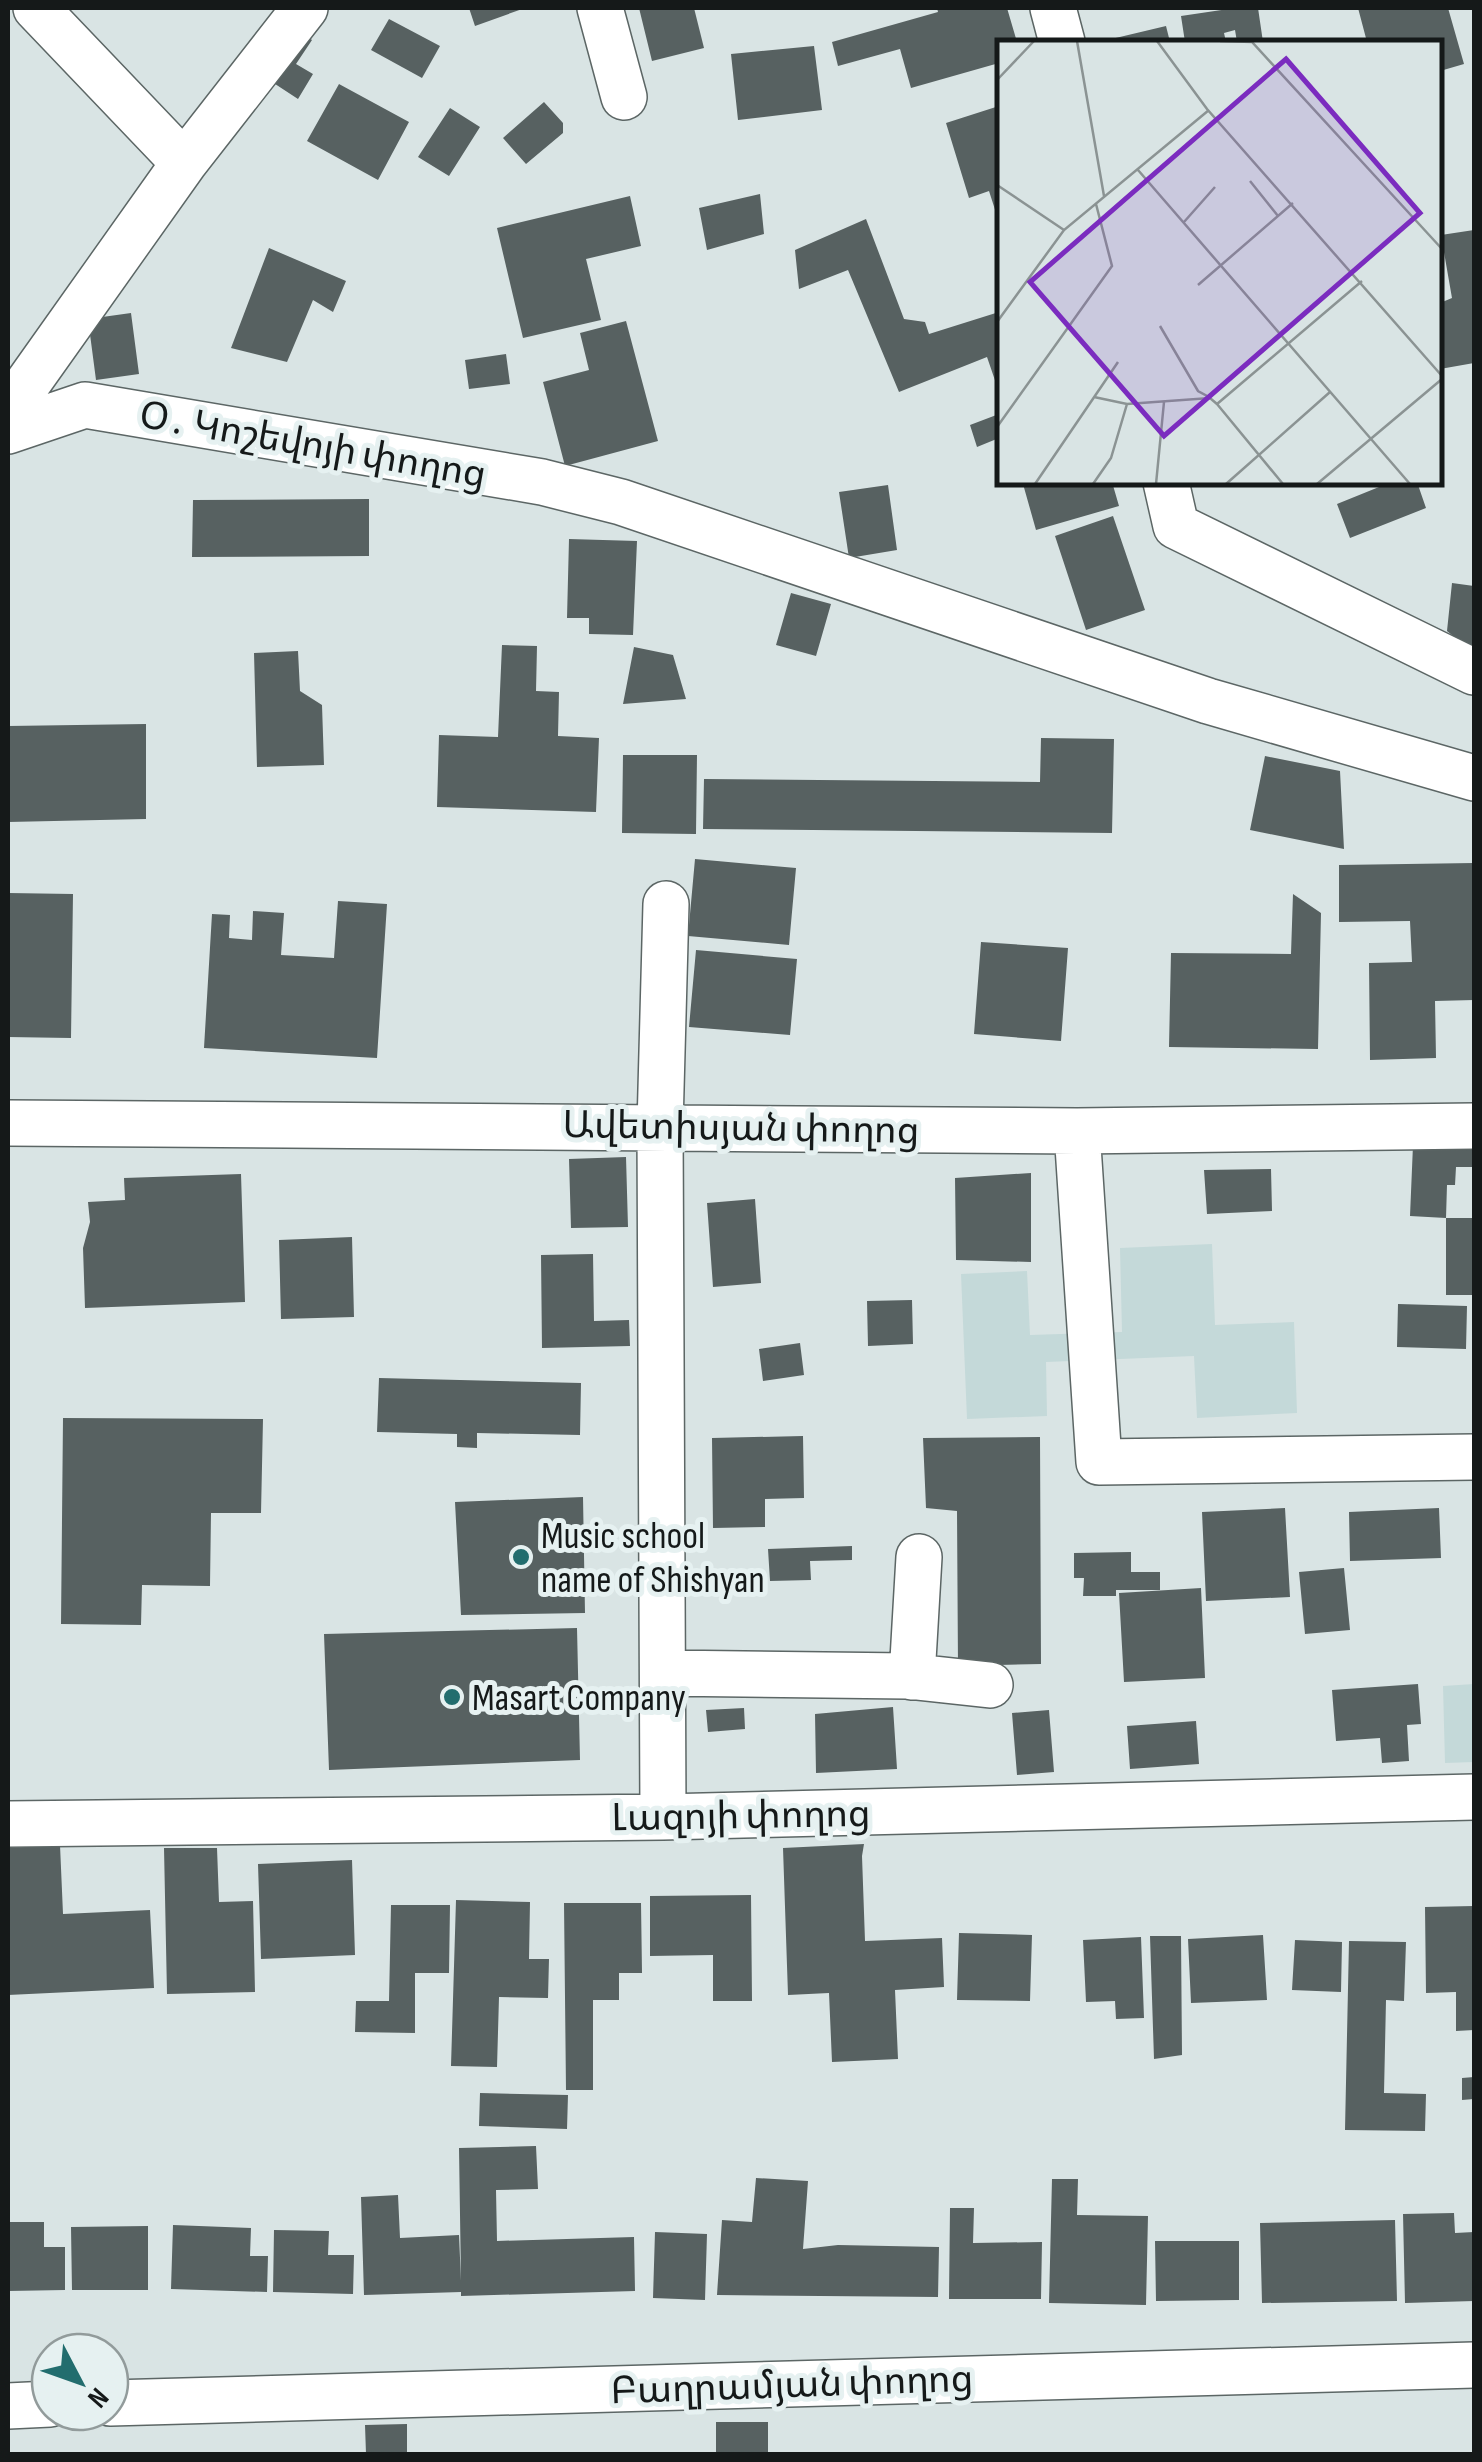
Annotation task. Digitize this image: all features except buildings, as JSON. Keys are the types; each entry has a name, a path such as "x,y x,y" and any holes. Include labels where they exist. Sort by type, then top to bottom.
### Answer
{"street":[{"path":"36,8 184,163"},
{"path":"8,411 184,163 305,8"},
{"path":"600,8 624,98"},
{"path":"1053,8 1061,40"},
{"name":"Օ․ Կոշեվոյի փողոց","path":"8,431 85,405 542,482 621,502 1208,701 1474,778"},
{"path":"1167,485 1176,526 1474,672"},
{"path":"664,1817 660,1126 666,904"},
{"name":"Ավետիսյան փողոց","path":"8,1123 1076,1131 1474,1126"},
{"path":"1076,1131 1098,1462 1474,1457"},
{"path":"912,1677 919,1557"},
{"path":"663,1672 912,1677 990,1685"},
{"name":"Լազոյի փողոց","path":"8,1824 664,1817 1474,1798"},
{"name":"Բաղրամյան փողոց","path":"130,2402 1474,2365"}],"shaded area":[{"path":"1212,1244 1215,1325 1294,1322 1297,1413 1197,1418 1194,1356 1046,1362 1047,1416 967,1419 961,1274 1027,1271 1030,1335 1122,1332 1120,1248"},
{"path":"1474,1684 1474,1762 1445,1763 1443,1686"}],"place":[{"name":"Music school name of Shishyan","path":"521,1557"},
{"name":"Masart Company","path":"452,1697"}]}
